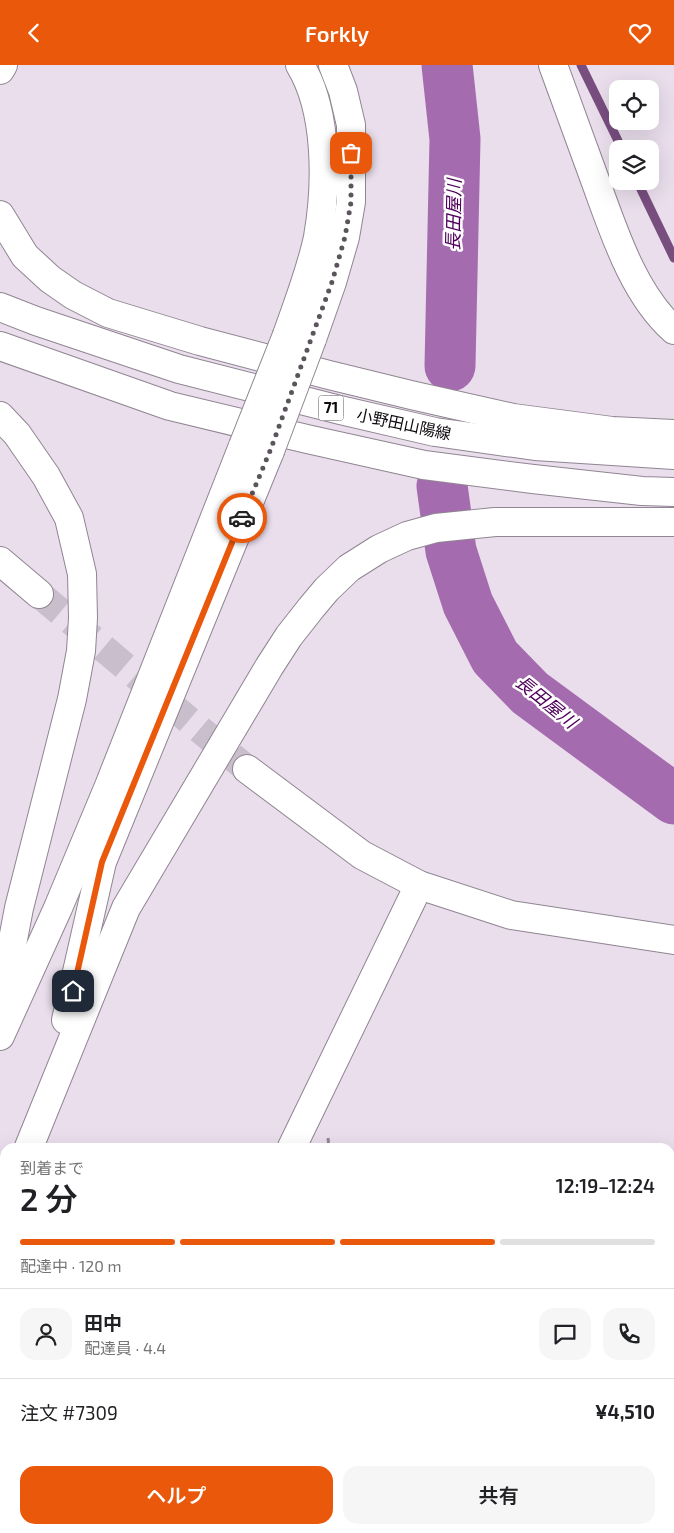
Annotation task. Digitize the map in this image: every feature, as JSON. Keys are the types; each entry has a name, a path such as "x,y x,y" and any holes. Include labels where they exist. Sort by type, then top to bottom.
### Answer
{"main road":[{"path":"0,70 3,65"},
{"path":"48,1101 102,862 270,451 299,337 307,277 318,237 323,201 323,153 320,118 307,76 300,65"},
{"path":"0,1037 102,804 243,446 299,337 332,282 345,237 351,202 351,125 343,91 332,65"},
{"path":"553,65 608,215 635,278 652,306 674,330"},
{"path":"0,215 25,257 50,279 73,295 108,313 200,341 329,375 513,418 612,431 674,434"},
{"name":"小野田山陽線","path":"0,307 179,369 434,432 535,446 674,455"},
{"name":"小野田山陽線","path":"0,346 170,406 424,465 642,491 674,492"},
{"path":"0,416 17,433 46,476 69,518 82,574 83,618 81,651 72,699 19,908 0,1008"},
{"path":"31,1143 126,908 269,667 289,636 321,595 349,568 380,549 408,536 436,528 495,522 674,522"},
{"path":"0,561 39,594"},
{"path":"247,769 362,855 419,885 511,915 674,940"},
{"path":"294,1143 419,885"}],"waterway":[{"name":"長田屋川","path":"447,65 455,139 450,366"},
{"path":"581,65 618,140"},
{"path":"641,190 674,258"},
{"name":"長田屋川","path":"442,486 451,551 468,604 495,657 530,693 674,799"}],"tunnel":[{"path":"39,594 247,769"}],"way so far":[{"path":"242,518 270,451 332,282 345,237 351,202 351,153"}],"route":[{"path":"73,991 102,862 242,518"}]}
